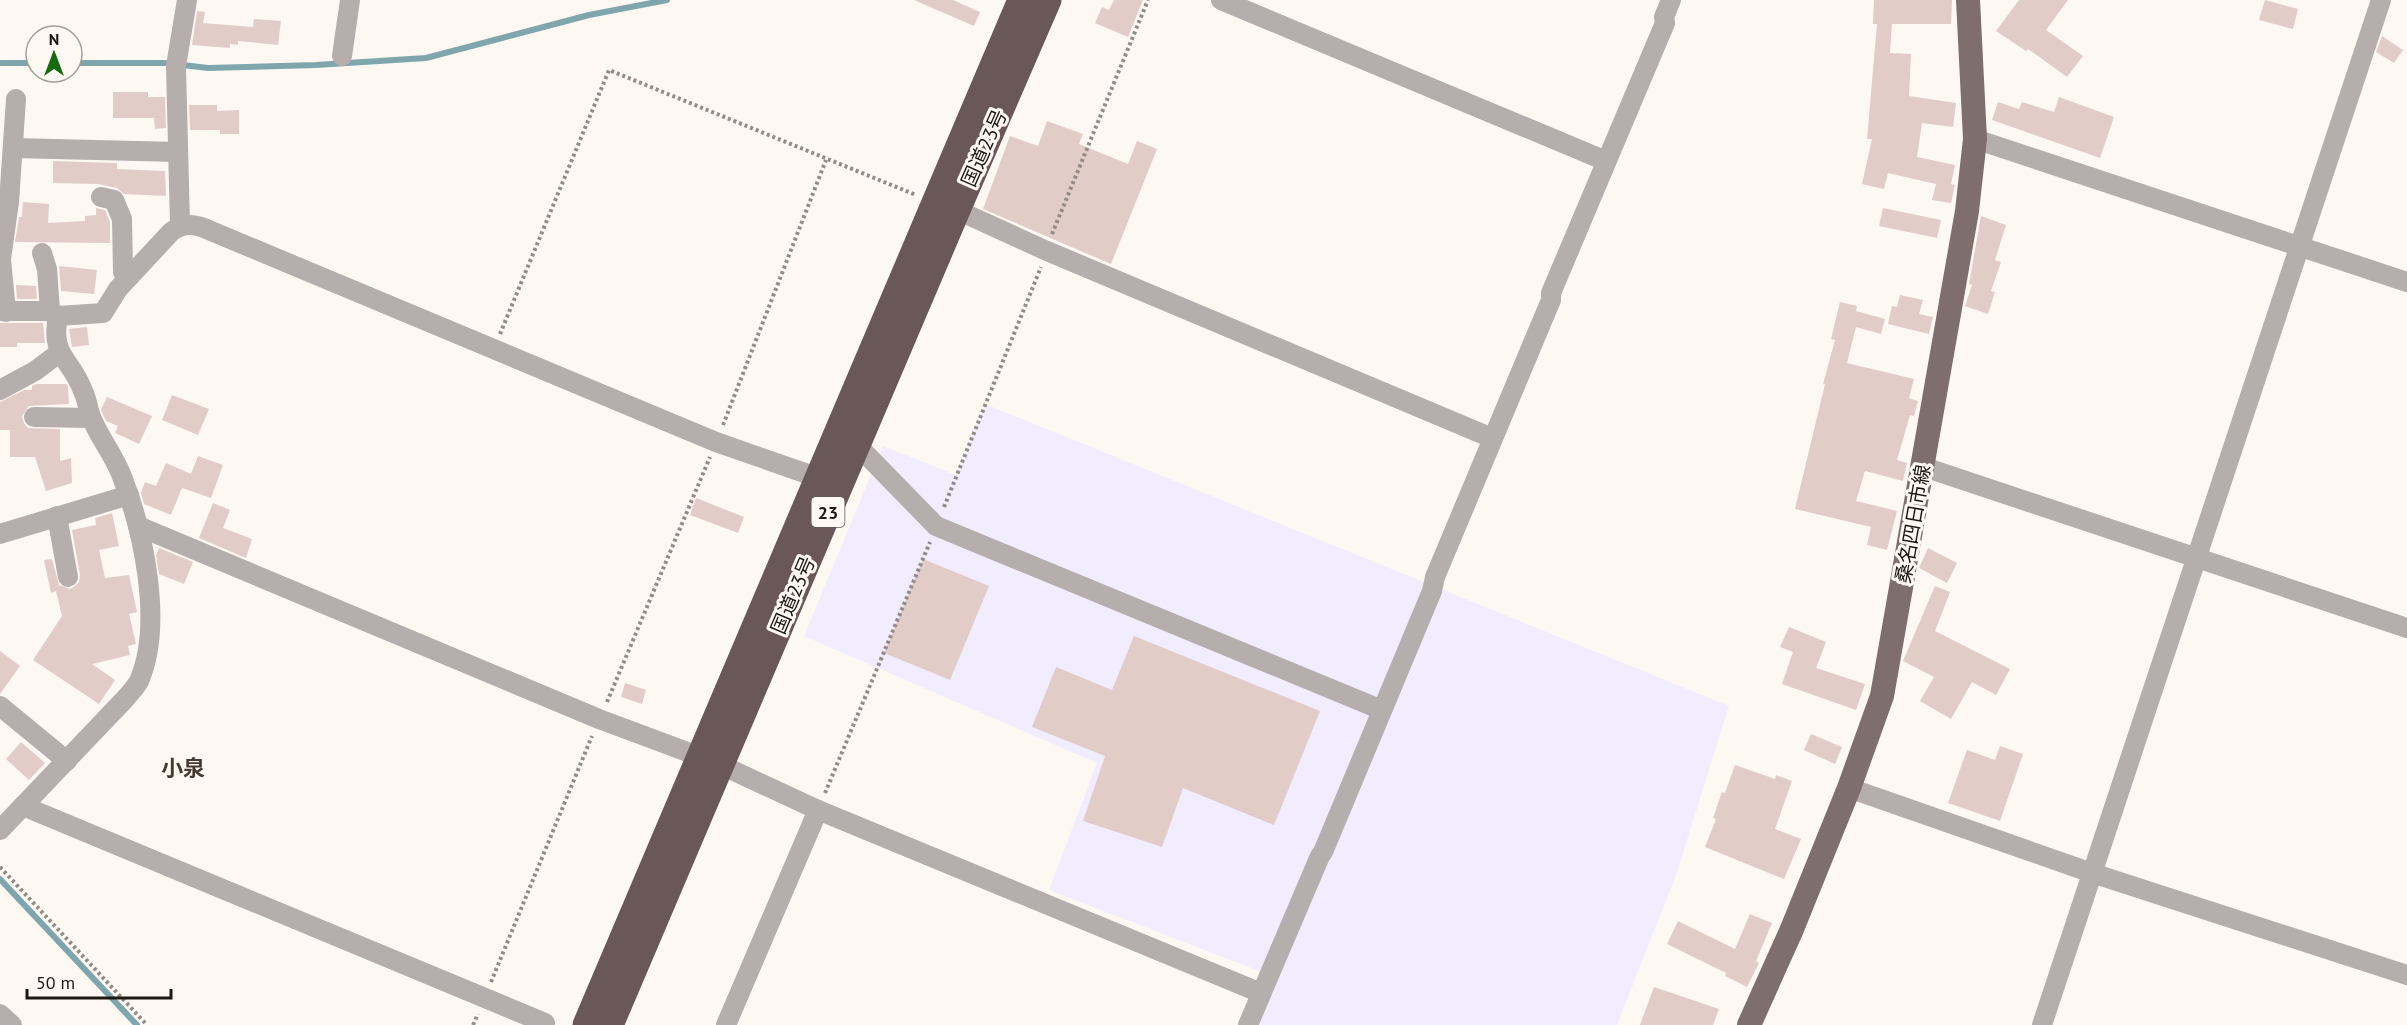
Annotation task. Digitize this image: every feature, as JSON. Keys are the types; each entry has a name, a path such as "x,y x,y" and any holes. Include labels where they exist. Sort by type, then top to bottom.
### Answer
{"highway":[{"name":"国道23号","path":"586,1025 711,761 856,445 1021,0"},
{"name":"国道23号","path":"610,1025 819,478 946,206 1048,0"}],"main road":[{"name":"桑名四日市線","path":"1749,1025 1792,929 1849,788 1882,696 1924,467 1967,211 1975,139 1968,0"}],"street":[{"path":"180,225 176,66 187,0"},
{"path":"342,56 350,0"},
{"path":"1221,0 1606,161"},
{"path":"1248,1025 1432,591 1435,577 1551,300 1551,293 1665,23 1664,17 1671,0"},
{"path":"2042,1025 2381,0"},
{"path":"16,99 9,202 1,259 3,312 103,312 128,278 171,232 180,225 194,225 716,442 819,478"},
{"path":"1975,139 2407,282"},
{"path":"13,148 178,152"},
{"path":"101,197 114,200 122,219 123,272 128,278"},
{"path":"946,206 1047,251 1492,438"},
{"path":"0,830 125,699 138,682 145,662 149,622 149,589 138,526 120,472 91,417 83,389 59,353 47,269 42,253"},
{"path":"0,390 35,371 59,353"},
{"path":"34,417 91,417"},
{"path":"856,445 936,526 1382,710"},
{"path":"1924,467 2407,628"},
{"path":"0,534 129,495"},
{"path":"57,516 68,577"},
{"path":"138,526 599,719 711,761 818,810 1261,993"},
{"path":"0,706 67,761"},
{"path":"1849,788 2092,873 2407,975"},
{"path":"23,806 545,1023"},
{"path":"726,1025 818,810"},
{"path":"0,1014 12,1025"}],"path":[{"path":"494,348 609,70 826,160 946,206"},
{"path":"716,442 826,160"},
{"path":"818,810 936,526"},
{"path":"0,867 147,1025"}],"shaded area":[{"path":"985,404 1729,706 1676,875 1617,1025 1260,1025 1272,976 1049,890 1097,763 804,636 883,446 956,475"}],"building":[{"path":"914,0 953,0 980,12 974,26"},
{"path":"1114,0 1143,0 1128,37 1095,23 1102,7 1109,10"},
{"path":"1874,0 1952,0 1951,24 1892,24 1890,53 1911,54 1909,96 1956,103 1953,127 1922,123 1917,157 1955,165 1951,184 1955,185 1951,203 1932,200 1936,184 1888,173 1884,189 1862,184 1872,139 1867,139 1877,24 1873,24"},
{"path":"2019,0 2068,0 2046,30 2083,56 2067,77 2028,49 2026,51 1996,31"},
{"path":"2265,0 2298,9 2293,29 2259,20"},
{"path":"197,11 205,12 203,23 253,27 254,19 281,21 278,45 238,41 238,45 230,44 230,48 192,45"},
{"path":"2382,36 2403,50 2394,63 2376,52"},
{"path":"113,92 148,92 148,97 165,97 166,128 155,129 154,118 113,118"},
{"path":"2059,97 2114,117 2100,158 1992,120 1998,102 2019,109 2022,102 2054,112"},
{"path":"189,105 217,105 217,111 239,110 239,134 220,134 220,130 190,130"},
{"path":"1047,121 1083,134 1079,144 1128,164 1137,141 1157,149 1111,264 983,209 1010,136 1038,146"},
{"path":"53,161 117,163 117,169 165,171 166,196 124,194 117,188 98,184 53,183"},
{"path":"23,202 49,204 48,223 85,221 85,216 96,215 96,208 105,210 110,222 110,243 15,242 19,217 22,217"},
{"path":"1883,208 1941,220 1937,238 1879,226"},
{"path":"1981,216 2006,225 1995,260 2001,262 1991,291 1995,292 1988,314 1965,306 1972,285 1969,284"},
{"path":"59,266 97,270 94,294 61,291"},
{"path":"16,285 36,286 37,299 17,299"},
{"path":"1900,295 1923,300 1919,314 1933,317 1929,334 1888,324 1892,306 1897,307"},
{"path":"1840,302 1857,306 1856,311 1885,319 1881,334 1856,327 1847,363 1914,379 1909,398 1918,401 1914,416 1910,415 1897,460 1907,463 1903,481 1865,471 1856,501 1897,511 1887,550 1867,545 1871,527 1795,509 1835,340 1831,339"},
{"path":"0,323 43,323 45,343 17,343 17,347 0,347"},
{"path":"87,327 89,345 72,347 69,329"},
{"path":"67,384 68,387 69,404 29,406 22,416 28,428 60,429 60,461 71,458 72,483 46,491 35,457 10,457 10,430 0,430 0,402 24,390 32,390 32,386"},
{"path":"172,395 209,409 198,435 162,420"},
{"path":"107,397 152,416 139,444 115,433 118,426 106,421 101,410"},
{"path":"198,456 223,465 211,498 182,488 171,515 144,504 141,493 145,482 156,486 166,463 191,474"},
{"path":"696,498 744,517 738,533 690,515"},
{"path":"213,503 230,510 223,528 252,539 246,558 199,538"},
{"path":"112,513 119,546 99,550 105,578 129,575 137,612 129,614 136,644 128,646 130,655 92,664 115,680 99,704 33,660 62,616 56,591 51,593 44,560 52,559 59,585 70,589 75,586 79,582 80,575 72,530 96,525 95,518"},
{"path":"159,548 193,562 184,584 159,574 156,555"},
{"path":"1928,548 1957,563 1947,583 1919,568"},
{"path":"923,559 989,586 950,680 884,653"},
{"path":"1935,586 1950,592 1935,631 2010,669 1996,695 1972,682 1951,719 1920,701 1934,677 1903,661"},
{"path":"1789,627 1826,642 1816,668 1865,684 1856,710 1782,684 1793,652 1780,647"},
{"path":"1134,636 1320,711 1274,825 1183,788 1162,847 1083,821 1105,756 1032,727 1056,667 1112,690"},
{"path":"0,651 20,666 0,694"},
{"path":"625,683 646,690 642,704 621,697"},
{"path":"1811,734 1842,747 1835,764 1804,750"},
{"path":"21,742 45,763 29,780 6,759"},
{"path":"2000,746 2023,754 2000,821 1948,803 1967,750 1995,760"},
{"path":"1735,765 1775,779 1776,775 1792,781 1775,829 1801,839 1784,879 1705,847 1716,819 1713,818 1722,792 1725,793"},
{"path":"1750,914 1772,923 1756,961 1759,963 1747,987 1725,976 1726,973 1667,944 1678,921 1735,949"},
{"path":"1654,987 1719,1009 1713,1025 1640,1025"}],"waterway":[{"path":"183,65 208,68 316,65 426,58 589,15 667,0"},
{"path":"0,63 24,63"},
{"path":"84,63 166,63"},
{"path":"0,879 137,1025"}],"district":[{"name":"小泉","path":"183,768"}]}
